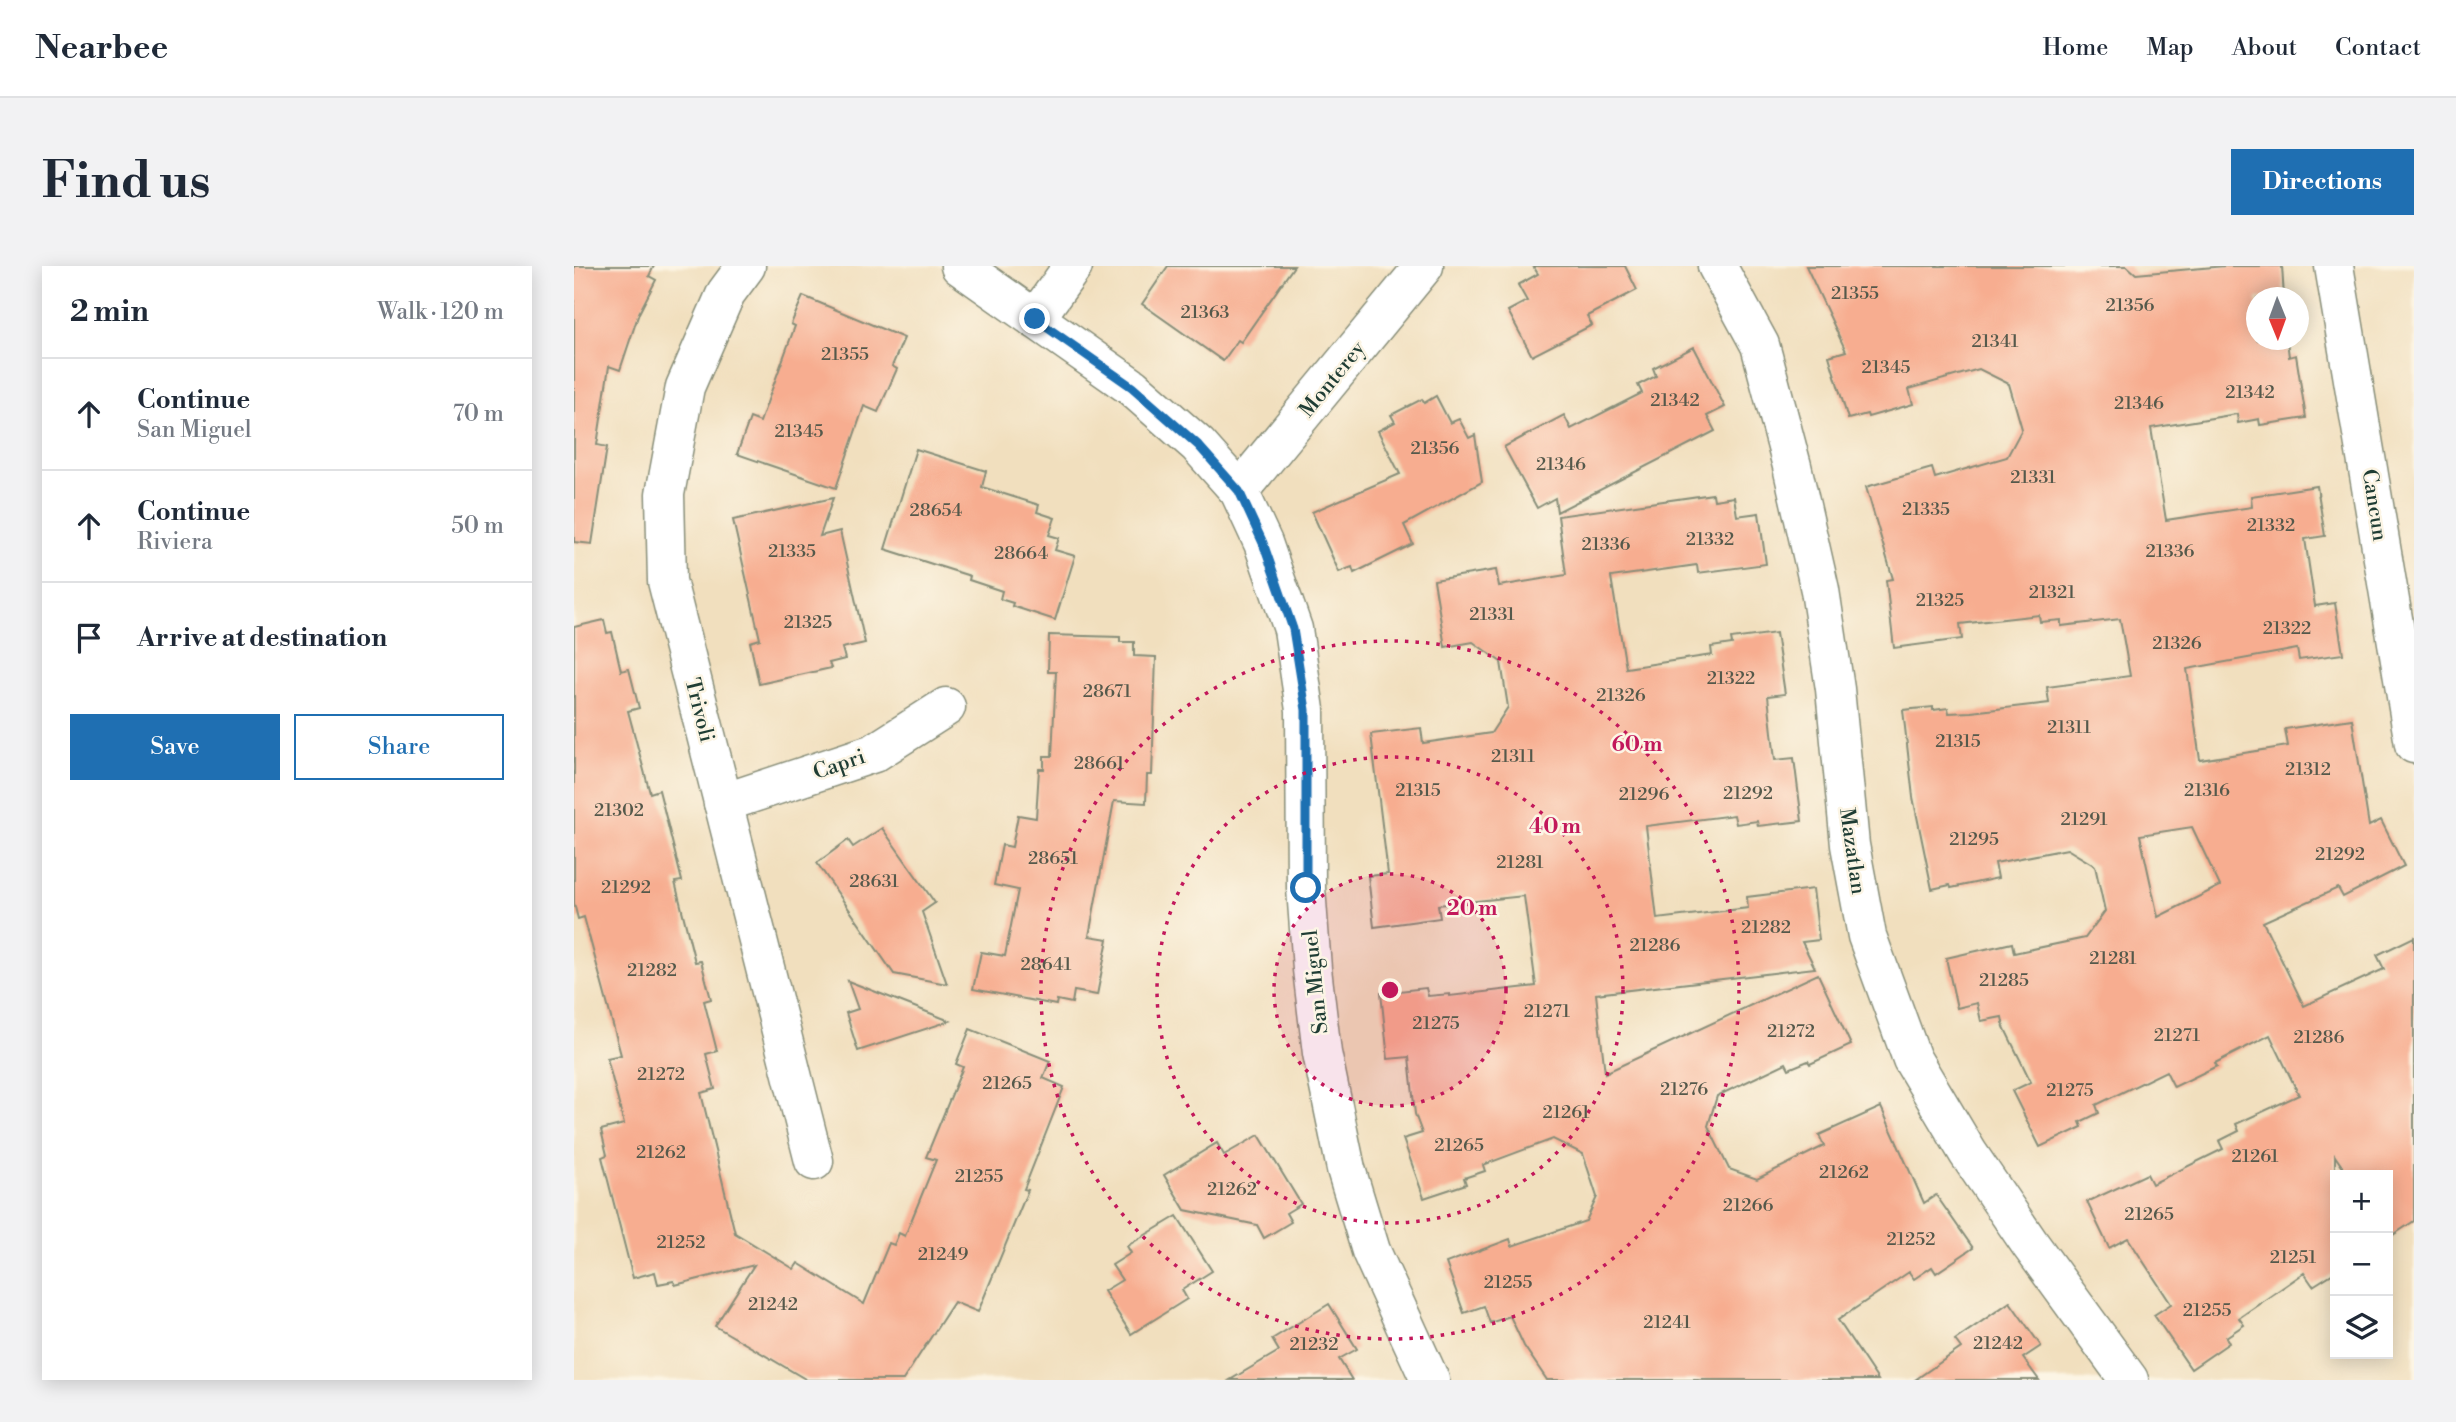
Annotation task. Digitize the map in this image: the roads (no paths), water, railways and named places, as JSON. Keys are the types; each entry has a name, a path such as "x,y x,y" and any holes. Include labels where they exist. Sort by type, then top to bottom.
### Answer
{"street":[{"name":"Trivoli","path":"746,266 726,293 685,387 665,494 667,581 814,1161"},
{"name":"San Miguel","path":"960,266 1132,387 1198,445 1239,491 1263,543 1293,629 1306,710 1306,888 1322,1053 1346,1169 1371,1251 1430,1380"},
{"path":"1035,319 1073,266"},
{"name":"Monterey","path":"1239,491 1424,266"},
{"name":"Mazatlan","path":"1717,266 1760,345 1793,466 1820,590 1835,689 1850,845 1867,936 1912,1059 1968,1153 2129,1380"},
{"name":"Cancun","path":"2334,266 2414,744"},
{"name":"Capri","path":"723,803 874,753 946,707"}]}
